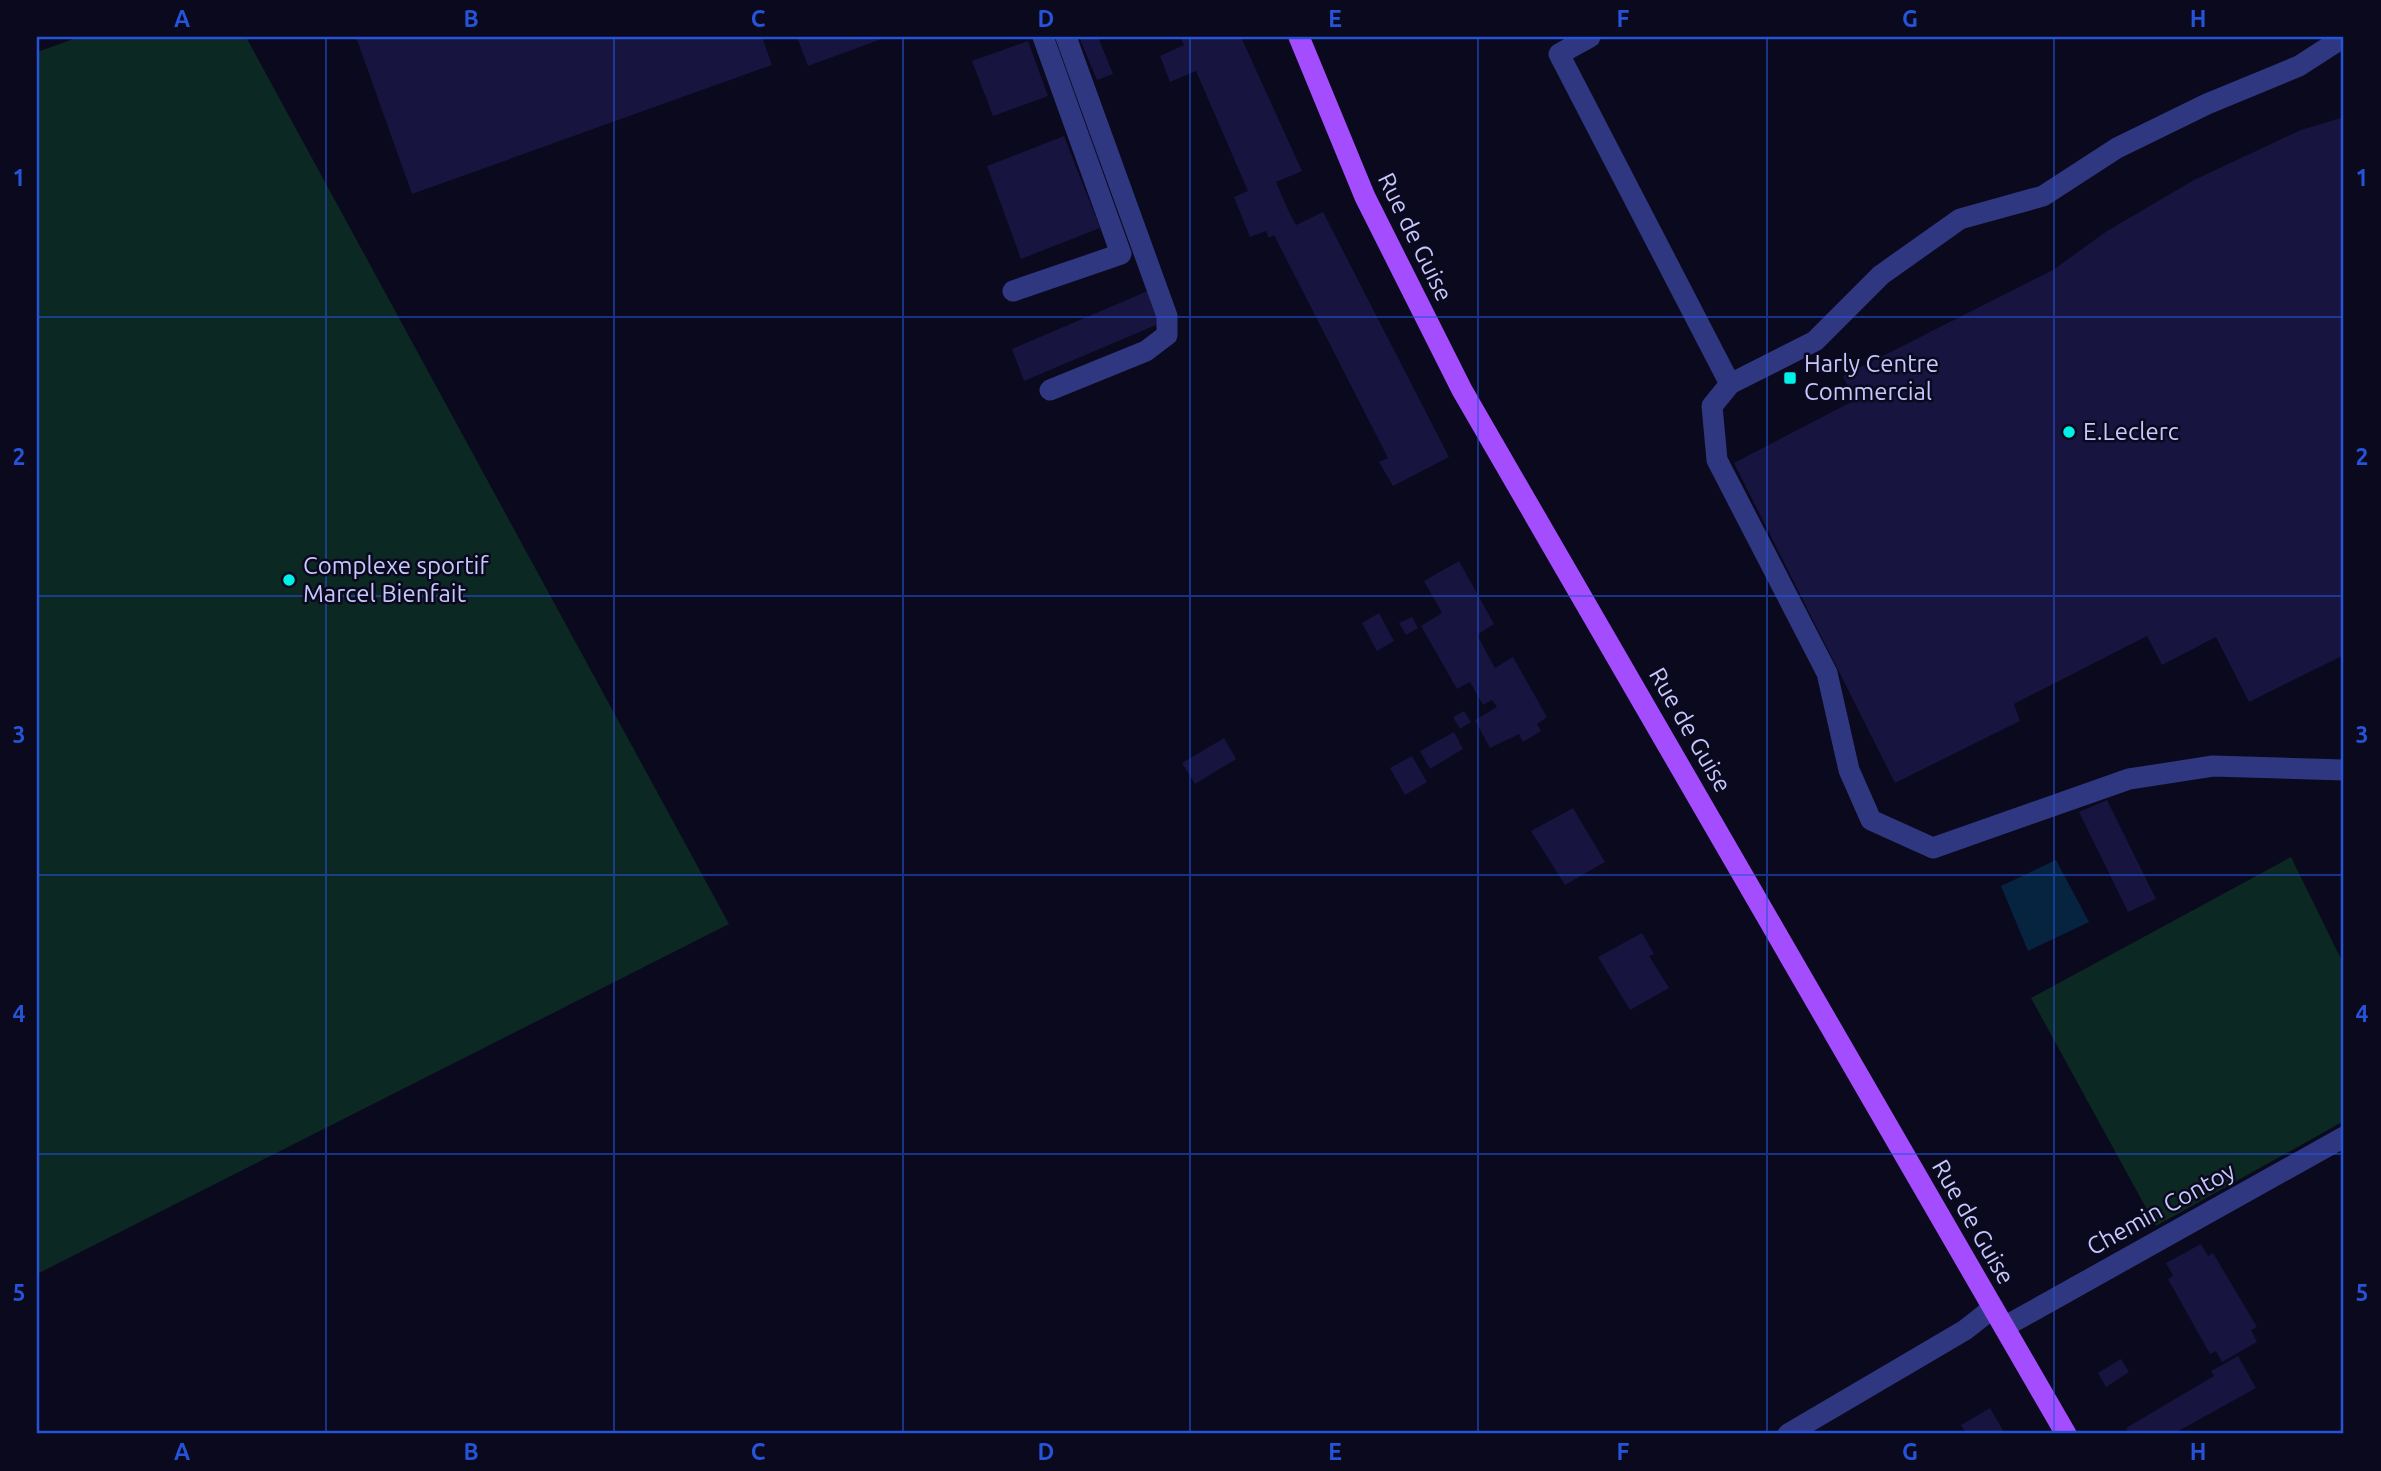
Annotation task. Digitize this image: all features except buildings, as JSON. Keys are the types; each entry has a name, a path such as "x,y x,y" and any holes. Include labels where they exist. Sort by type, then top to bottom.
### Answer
{"main road":[{"name":"Rue de Guise","path":"1299,37 1365,197 1462,390 2066,1434"}],"street":[{"path":"1013,291 1121,254 1043,37"},
{"path":"1049,390 1146,351 1167,335 1167,316 1066,37"},
{"path":"1590,37 1559,54 1730,384"},
{"path":"2344,37 2298,66 2207,104 2117,148 2043,196 1960,219 1881,275 1815,341 1730,384 1712,407 1717,460 1827,673 1849,770 1871,820 1933,848 2129,779 2213,766 2344,770"},
{"name":"Chemin Contoy","path":"2004,1327 2344,1137"},
{"path":"1788,1434 1965,1330 1993,1308"}],"green space":[{"name":"Complexe sportif Marcel Bienfait","path":"79,37 246,37 729,924 37,1274 37,52"},
{"path":"2291,857 2344,965 2344,1121 2156,1226 2031,998"}],"water":[{"path":"2056,860 2089,922 2028,951 2001,886"}],"place":[{"name":"Harly Centre Commercial","path":"1790,378"},
{"name":"E.Leclerc","path":"2069,432"},
{"name":"Complexe sportif Marcel Bienfait","path":"289,580"}]}
